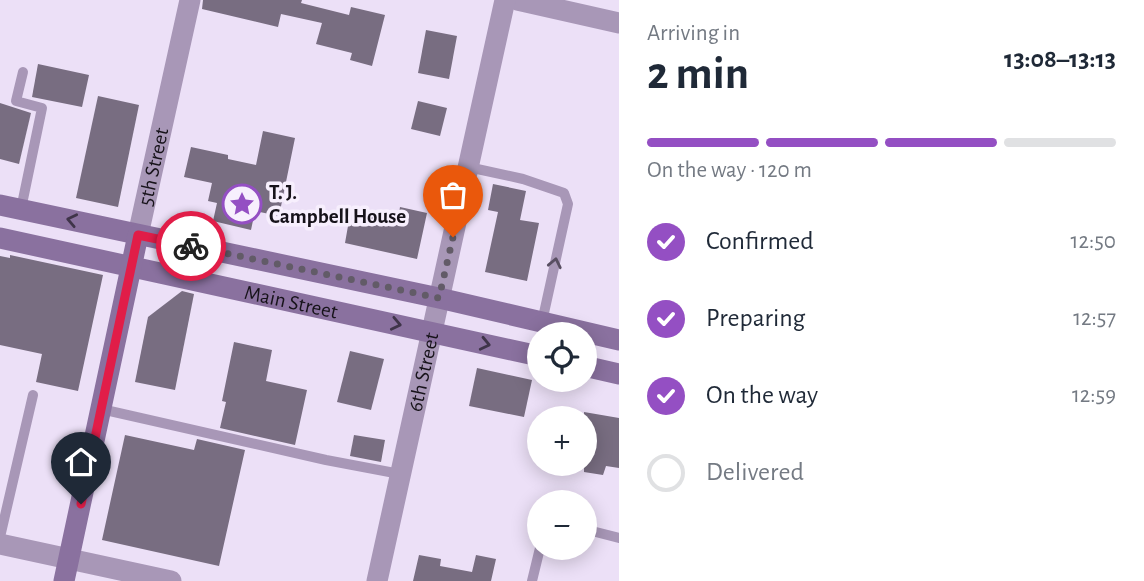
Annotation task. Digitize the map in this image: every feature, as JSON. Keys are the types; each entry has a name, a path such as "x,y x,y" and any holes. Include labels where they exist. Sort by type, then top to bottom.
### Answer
{"main road":[{"name":"Main Street","path":"10,207 542,322"},
{"name":"5th Street","path":"64,581 138,235"},
{"name":"Main Street","path":"0,238 527,353"},
{"name":"Main Street","path":"597,335 619,340"},
{"path":"597,369 619,374"}],"street":[{"name":"5th Street","path":"138,235 190,0"},
{"name":"6th Street","path":"377,581 505,0"},
{"path":"517,0 619,23"},
{"path":"0,544 171,581"}],"lane":[{"path":"10,207 42,108 16,101 23,72"},
{"path":"468,167 523,179 564,193 568,204 542,322"},
{"path":"0,537 33,395"},
{"path":"101,408 326,460 400,474"},
{"path":"597,532 619,538"},
{"path":"532,581 537,560"}],"building":[{"path":"203,0 302,0 301,3 349,15 351,7 385,15 372,66 350,60 352,53 316,44 322,23 281,14 278,27 202,9"},
{"path":"426,30 457,36 449,79 418,73"},
{"path":"38,64 89,75 82,107 32,97"},
{"path":"98,96 139,105 118,207 76,198"},
{"path":"418,101 447,108 440,136 411,129"},
{"path":"0,103 31,113 19,164 0,159"},
{"path":"263,131 295,138 279,216 255,211 251,230 213,221 217,203 208,201 212,183 184,177 191,147 228,155 228,159 256,165"},
{"path":"493,184 526,191 520,220 539,223 527,281 485,272 498,212 488,210"},
{"path":"400,207 427,213 417,259 345,243 351,209 398,219"},
{"path":"10,255 103,275 78,391 36,382 42,354 0,345 0,256 10,258"},
{"path":"182,291 194,294 175,390 135,382 148,317"},
{"path":"234,342 272,350 266,381 307,390 295,445 220,428 226,402 222,401"},
{"path":"350,351 384,359 371,410 337,402"},
{"path":"477,368 527,379 527,392 529,392 524,417 469,406"},
{"path":"597,414 619,418 619,468 606,466 603,475 597,474"},
{"path":"125,435 194,450 197,439 245,450 219,566 102,540"},
{"path":"354,435 385,440 381,462 350,456"},
{"path":"419,555 441,559 440,566 472,572 476,555 496,559 491,581 413,581"}],"way so far":[{"path":"191,246 439,298 453,237"}],"place":[{"name":"T. J. Campbell House","path":"242,204"}],"route":[{"path":"81,504 138,235 191,246"}]}
